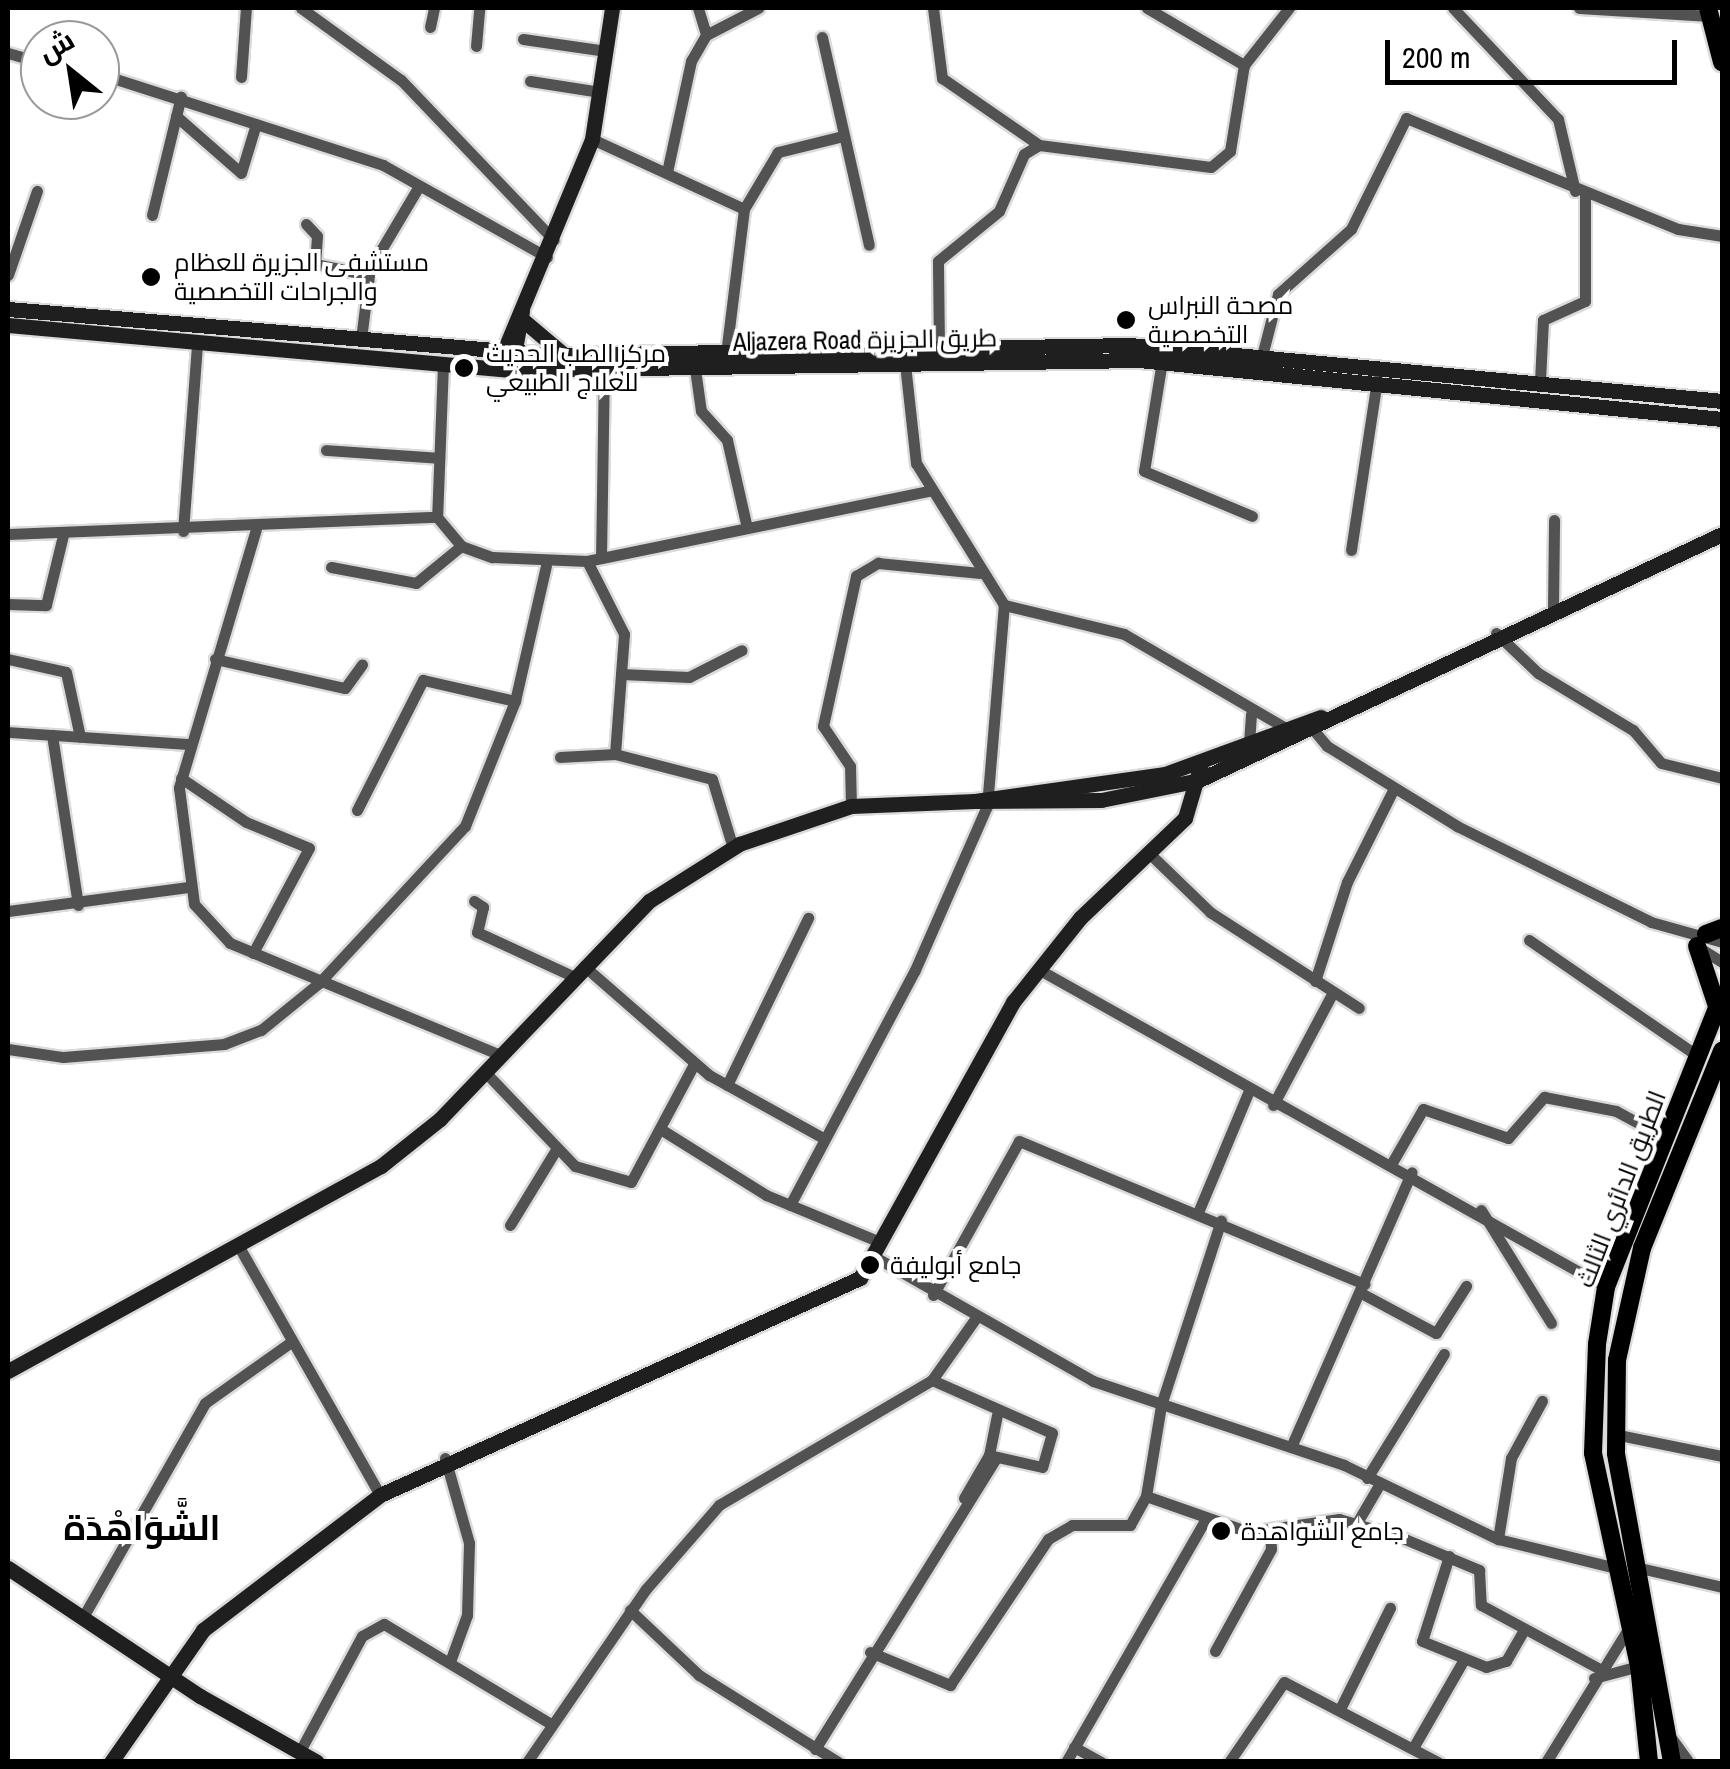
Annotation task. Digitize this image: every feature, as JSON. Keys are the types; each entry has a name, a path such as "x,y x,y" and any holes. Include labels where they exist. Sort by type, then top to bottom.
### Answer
{"main road":[{"path":"1709,12 1722,62"},
{"path":"1706,937 1716,981 1715,1014"},
{"name":"الطريق الدائري الثالث","path":"1649,1762 1639,1666 1616,1568 1591,1411 1606,1287 1722,996"},
{"name":"الطريق الدائري الثالث","path":"1672,1762 1672,1739 1614,1434 1617,1360 1642,1248 1722,1051"}],"street":[{"path":"241,76 246,8"},
{"path":"301,8 401,80 554,240"},
{"path":"430,27 434,8"},
{"path":"476,46 478,8"},
{"path":"507,361 519,320 592,139 612,8"},
{"path":"698,8 706,36"},
{"path":"667,172 691,61 706,36 758,8"},
{"path":"934,8 942,78 1040,146 1222,164 1244,66 1289,8"},
{"path":"1147,8 1244,66"},
{"path":"1453,8 1558,119 1580,192 1585,301 1543,320 1540,381"},
{"path":"1579,8 1709,12"},
{"path":"822,37 839,138 869,245"},
{"path":"523,39 606,51"},
{"path":"120,79 181,96 419,186 547,258"},
{"path":"530,81 600,92"},
{"path":"152,215 181,96"},
{"path":"176,116 241,173 256,124"},
{"path":"1263,352 1278,294 1351,229 1406,118 1580,192 1722,236"},
{"path":"726,353 744,210 778,152 839,138"},
{"path":"592,139 744,210"},
{"path":"939,347 938,261 989,222 1024,154 1040,146"},
{"path":"381,250 419,186"},
{"path":"8,275 37,191"},
{"path":"306,224 317,236 315,264 369,275 361,340"},
{"name":"Aljazera Road طريق الجزيزة","path":"8,310 472,349 507,361 604,372 1162,361 1377,380 1722,419"},
{"path":"472,349 519,320"},
{"path":"519,320 566,355"},
{"name":"Aljazera Road طريق الجزيزة","path":"8,325 443,364 566,355 939,347 1263,352 1722,400"},
{"path":"183,531 197,343"},
{"path":"1162,361 1144,471 1252,516"},
{"path":"443,364 437,517 461,546 546,566 588,561 928,491"},
{"path":"906,364 910,448 928,491 1004,605 1124,634 1251,714 1284,728"},
{"path":"696,370 701,412 727,440 746,528"},
{"path":"601,558 604,372"},
{"path":"1351,550 1377,380"},
{"path":"326,450 439,458"},
{"path":"8,534 256,529 437,517"},
{"path":"1553,608 1554,520"},
{"path":"256,529 181,778 188,888 217,935 319,983 501,1055"},
{"path":"8,1371 381,1166 486,1072 649,901 733,848 851,806 984,801 1200,772 1496,633 1722,534"},
{"path":"8,604 46,605 62,535"},
{"path":"332,567 416,583 461,546"},
{"path":"588,561 624,634 614,754"},
{"path":"851,806 850,766 823,726 856,576 878,564 980,574"},
{"path":"8,1048 64,1057 224,1044 261,1030 319,983 456,840 516,701 546,566"},
{"path":"790,1205 915,970 984,801 1004,605"},
{"path":"1496,633 1538,674 1633,730 1661,763 1722,778"},
{"path":"621,674 689,677 742,650"},
{"path":"8,659 66,672 80,738"},
{"path":"215,659 344,688 362,665"},
{"path":"358,810 423,680 516,701"},
{"path":"1249,743 1251,714"},
{"path":"111,1762 170,1674 232,1604 380,1495 445,1458 789,1313 860,1278 963,1080 1038,969 1185,818 1200,772 1249,743 1312,721"},
{"path":"1312,721 1393,790 1706,937 1722,962"},
{"path":"8,732 190,744"},
{"path":"52,735 78,905"},
{"path":"560,758 614,754 712,779 733,848"},
{"path":"181,778 246,822 309,848 253,953"},
{"path":"1315,981 1347,882 1393,790"},
{"path":"1149,853 1210,912 1359,1008"},
{"path":"8,911 188,888"},
{"path":"474,900 483,907 476,932 579,971 694,1064 825,1139"},
{"path":"726,1084 808,918"},
{"path":"1529,940 1698,1056"},
{"path":"1038,969 1248,1093 1394,1161 1606,1287"},
{"path":"1274,1105 1333,992"},
{"path":"486,1072 576,1166 631,1182 694,1064"},
{"path":"1199,1210 1248,1093"},
{"path":"1394,1161 1423,1109 1508,1138 1544,1097 1616,1111 1666,1138"},
{"path":"662,1130 790,1205 878,1249 934,1295 975,1319 1160,1405 1291,1448 1498,1539 1616,1568"},
{"path":"934,1295 1018,1141 1221,1220 1363,1288 1436,1333 1466,1286"},
{"path":"510,1225 558,1148"},
{"path":"1291,1448 1412,1172"},
{"path":"1481,1210 1551,1323"},
{"path":"870,1652 950,1685 1048,1539 1084,1523 1124,1530 1146,1496 1160,1405 1221,1220"},
{"path":"238,1245 380,1495"},
{"path":"528,1762 630,1610 718,1506 932,1380 975,1319"},
{"path":"83,1617 206,1404 291,1342"},
{"path":"1358,1521 1373,1482 1444,1354"},
{"path":"932,1380 997,1415 1048,1428 1053,1440 1042,1467 993,1456"},
{"path":"1498,1539 1511,1458 1542,1402"},
{"path":"815,1749 870,1652 993,1456 997,1415"},
{"path":"1614,1434 1722,1456"},
{"path":"964,1498 993,1456"},
{"path":"445,1458 470,1543 467,1615 451,1659"},
{"path":"1146,1496 1204,1522 1270,1532 1358,1521 1480,1570 1476,1601 1597,1673 1639,1666"},
{"path":"1066,1762 1204,1522"},
{"path":"1216,1651 1271,1548 1270,1532"},
{"path":"1449,1556 1420,1632 1427,1645 1463,1661 1495,1666 1524,1632"},
{"path":"8,1568 170,1674 317,1762"},
{"path":"1640,1568 1722,1587"},
{"path":"1340,1710 1390,1608"},
{"path":"630,1610 699,1675 838,1762"},
{"path":"1546,1762 1597,1673 1630,1626"},
{"path":"300,1751 368,1630 403,1630 551,1724"},
{"path":"1412,1748 1463,1661"},
{"path":"1228,1762 1280,1684 1340,1710 1438,1762"},
{"path":"1672,1739 1689,1762"},
{"path":"1074,1747 1100,1762"}],"place":[{"name":"مستشفى الجزيرة للعظام والجراحات التخصصية","path":"151,277"},
{"name":"مصحة النبراس التخصصية","path":"1126,320"},
{"name":"مركز الطب الحديث للعلاج الطبيعي","path":"464,368"},
{"name":"جامع أبوليفة","path":"870,1265"},
{"name":"جامع الشواهدة","path":"1221,1531"}],"district":[{"name":"الشَّوَاهْدَة","path":"142,1528"}]}
